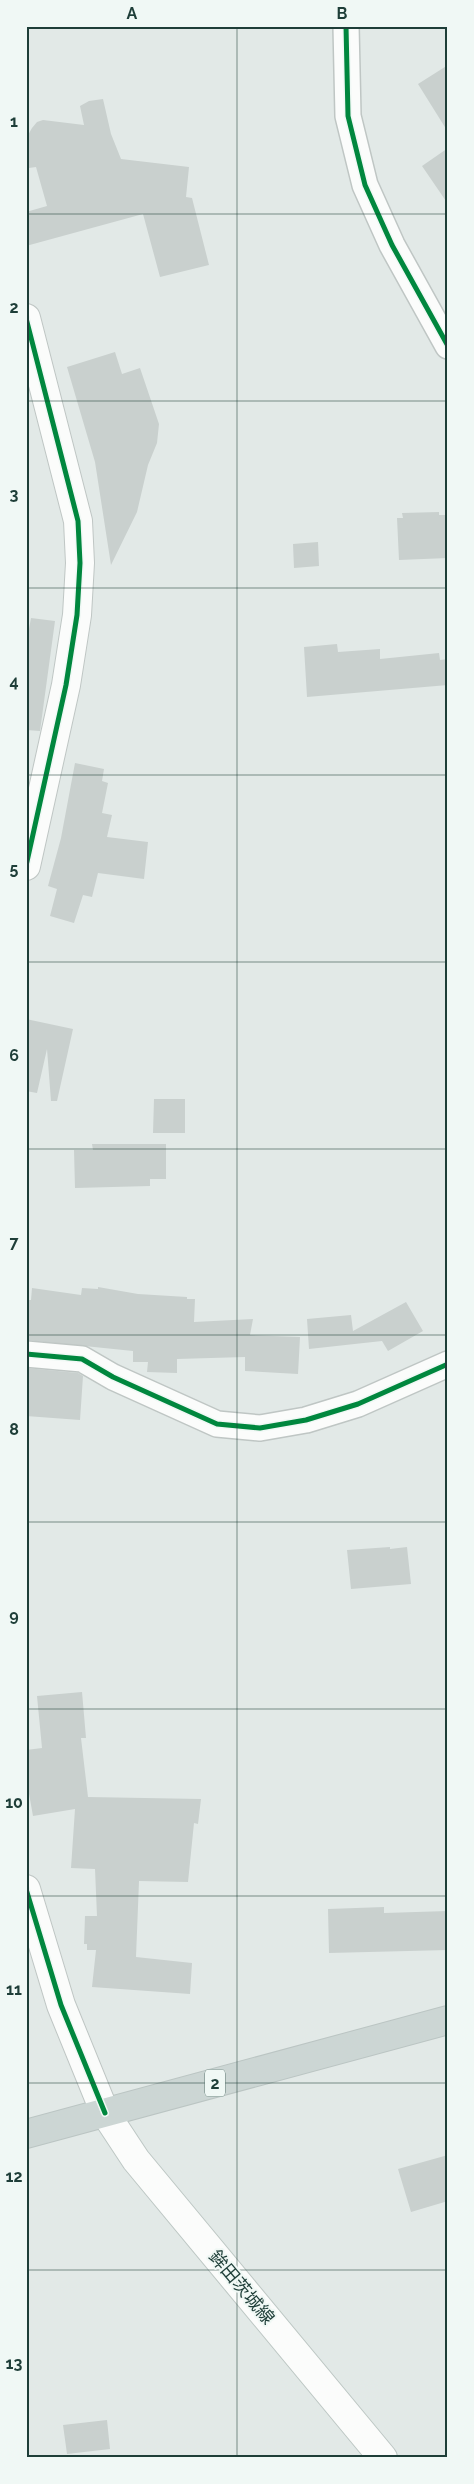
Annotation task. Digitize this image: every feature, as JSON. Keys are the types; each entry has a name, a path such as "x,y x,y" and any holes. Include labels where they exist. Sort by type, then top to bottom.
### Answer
{"main road":[{"name":"2","path":"26,2134 448,2020"}],"street":[{"path":"346,26 348,116 365,185 392,245 448,346"},
{"path":"26,318 78,521 80,563 77,615 66,685 26,866"},
{"path":"26,1354 82,1359 113,1377 217,1424 260,1428 306,1420 358,1404 448,1364"},
{"name":"鉾田茨城線","path":"26,1889 61,2005 105,2113 136,2160 383,2458"}],"building":[{"path":"448,65 448,132 418,84"},
{"path":"103,99 111,134 121,159 189,167 186,197 192,198 209,265 160,277 143,214 26,246 26,212 47,206 36,167 29,168 28,135 37,122 43,120 84,125 80,106 89,101"},
{"path":"448,148 448,204 422,166"},
{"path":"115,352 122,374 140,368 159,424 157,443 148,465 137,512 111,565 95,462 67,367"},
{"path":"439,512 439,515 448,515 448,558 399,560 397,518 403,518 402,513"},
{"path":"318,542 319,566 294,568 293,544"},
{"path":"31,618 55,621 40,731 26,730 26,629 29,629"},
{"path":"337,644 338,652 380,649 380,659 439,653 440,660 448,659 448,685 307,697 304,647"},
{"path":"75,763 104,769 102,781 108,783 102,813 112,815 107,837 148,842 144,879 98,873 92,897 83,895 74,923 50,916 57,889 48,886 61,838"},
{"path":"26,1019 73,1029 57,1101 51,1101 47,1049 37,1093 26,1091"},
{"path":"154,1099 185,1099 185,1133 153,1133"},
{"path":"92,1144 166,1144 166,1179 150,1179 150,1186 75,1188 74,1150 93,1150"},
{"path":"98,1287 138,1294 187,1297 187,1299 195,1299 194,1322 253,1319 250,1335 300,1337 298,1374 245,1371 245,1357 177,1359 177,1373 147,1372 148,1362 133,1362 133,1351 26,1340 26,1300 31,1300 32,1288 81,1295 82,1288 98,1289"},
{"path":"406,1302 423,1331 388,1351 382,1341 309,1349 307,1319 351,1315 353,1331"},
{"path":"26,1368 78,1373 83,1376 80,1420 26,1416"},
{"path":"390,1547 390,1549 407,1547 411,1584 351,1589 347,1550"},
{"path":"82,1692 86,1738 81,1738 88,1797 201,1799 198,1824 194,1823 188,1882 139,1881 136,1957 192,1963 190,1994 92,1987 96,1950 87,1950 87,1944 84,1944 85,1916 97,1916 95,1869 71,1868 75,1809 33,1816 26,1777 26,1750 42,1748 37,1696"},
{"path":"384,1907 384,1913 448,1911 448,1950 329,1953 328,1909"},
{"path":"448,2155 448,2201 411,2212 398,2169"},
{"path":"107,2420 110,2449 67,2454 63,2425"}],"cycle path":[{"path":"346,26 348,116 365,185 392,245 448,346"},
{"path":"26,318 78,521 80,563 77,615 66,685 26,866"},
{"path":"26,1354 82,1359 113,1377 217,1424 260,1428 306,1420 358,1404 448,1364"},
{"path":"26,1889 61,2005 105,2113"}]}
